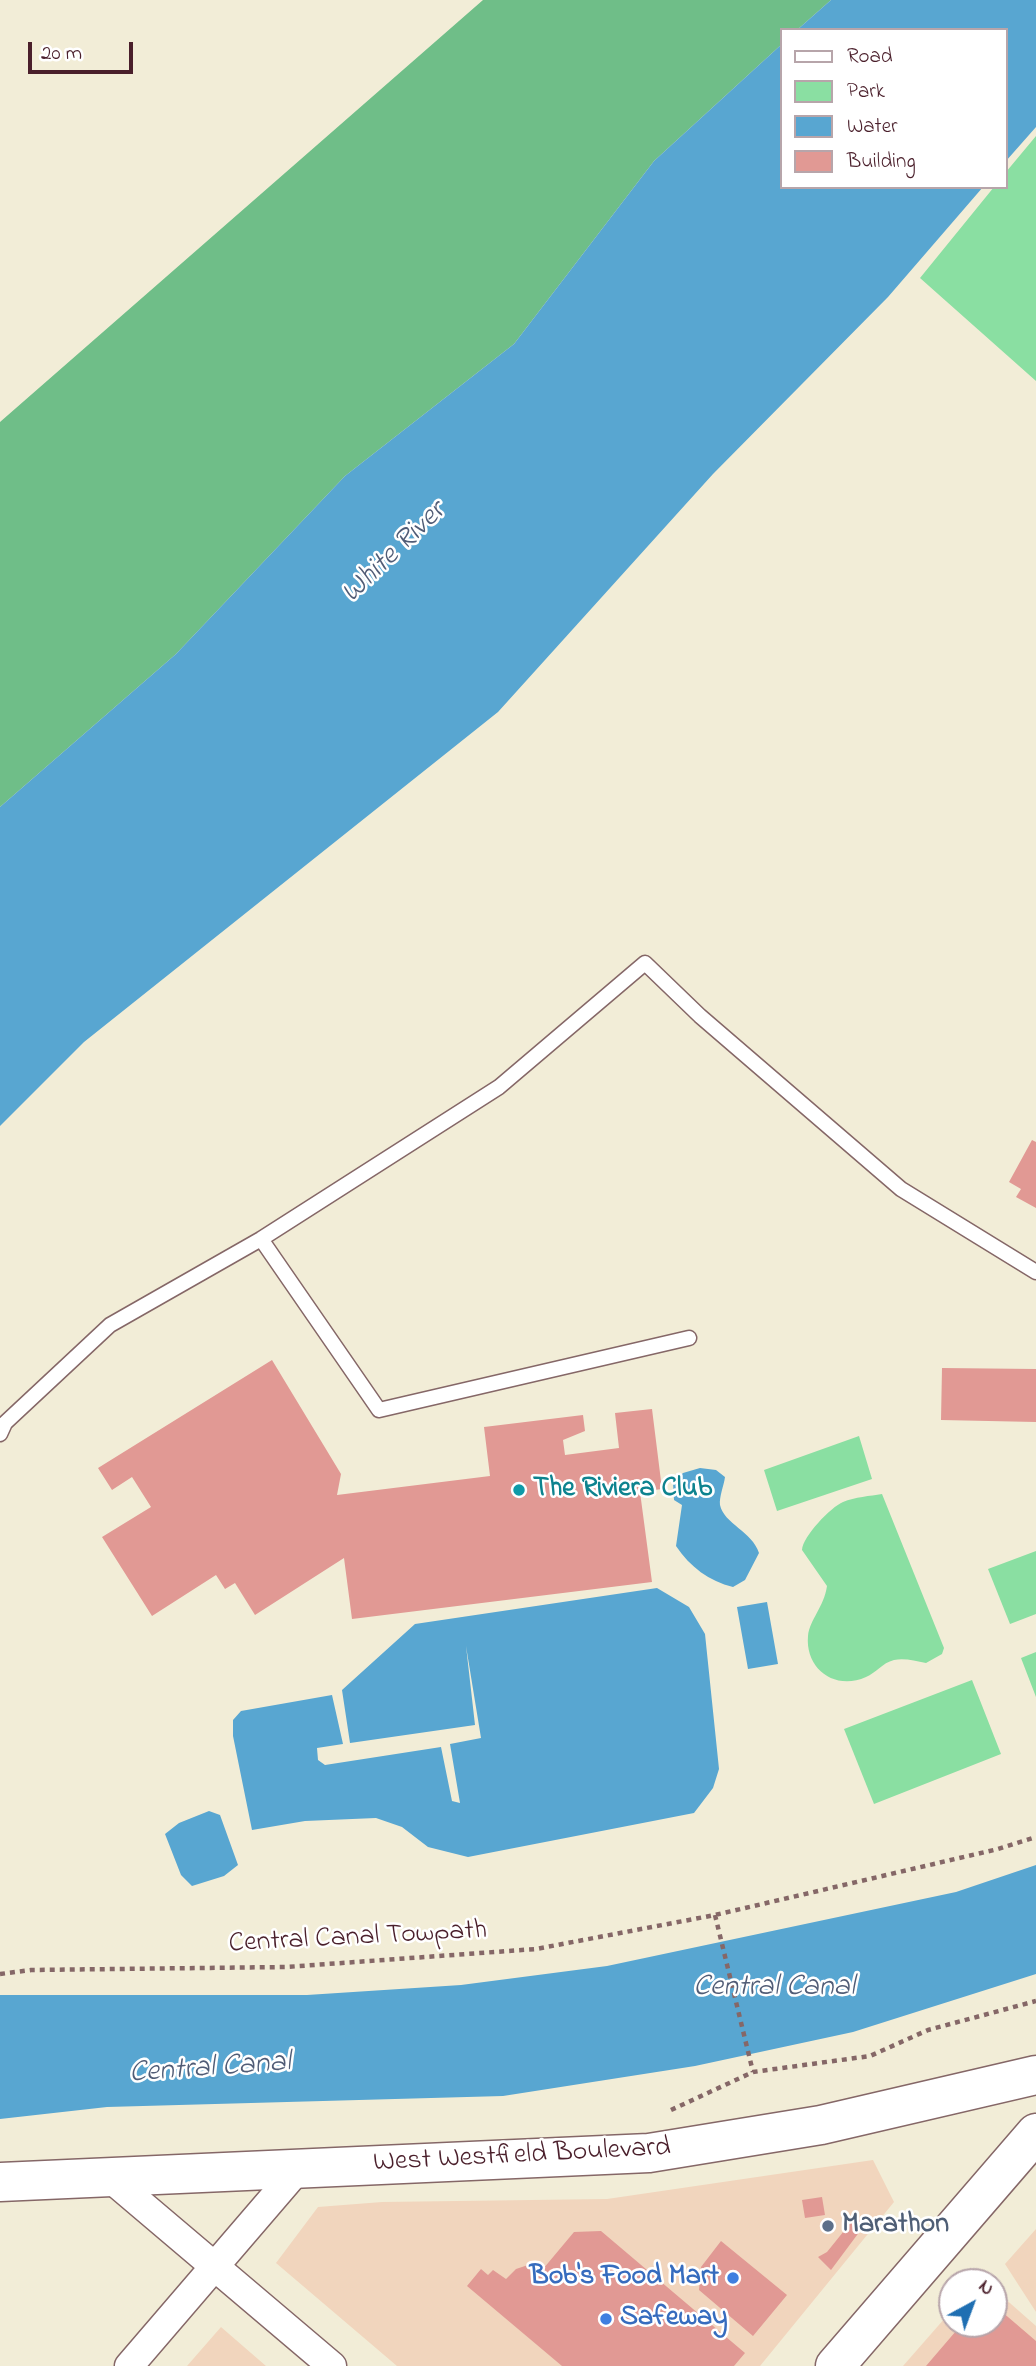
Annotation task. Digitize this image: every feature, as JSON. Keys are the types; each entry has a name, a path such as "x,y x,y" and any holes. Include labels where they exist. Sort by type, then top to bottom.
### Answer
{"main road":[{"name":"West Westfield Boulevard","path":"0,2182 661,2151 821,2125 1036,2075"},
{"path":"835,2366 1036,2133"}],"street":[{"path":"129,2366 299,2168"},
{"path":"109,2177 332,2366"}],"lane":[{"path":"0,1434 5,1423 110,1325 261,1239 499,1087 645,963 700,1016 901,1189 1036,1272"},
{"path":"261,1239 379,1410 689,1338"}],"path":[{"name":"Central Canal Towpath","path":"0,1974 44,1970 286,1967 536,1950 715,1915 1036,1838"},
{"path":"715,1915 753,2072 870,2056 928,2030 1036,2001"}],"shaded area":[{"path":"873,2160 894,2202 760,2366 397,2366 276,2263 318,2207 382,2202 607,2199"},
{"path":"1036,2229 1036,2312 1008,2268 1005,2264"},
{"path":"1008,2301 1036,2326 1036,2366 903,2366 938,2326 938,2338 1008,2338"},
{"path":"221,2327 266,2366 187,2366"}],"green space":[{"path":"483,0 831,0 799,28 780,28 780,46 654,161 514,344 345,476 176,654 0,807 0,422"},
{"path":"1036,136 1036,381 920,278 992,189 1008,189 1008,170"},
{"path":"859,1436 872,1479 777,1511 764,1470"},
{"path":"882,1494 944,1648 942,1654 926,1663 894,1660 870,1675 854,1681 833,1679 817,1667 808,1648 809,1630 827,1586 802,1550 812,1530 838,1505 852,1499"},
{"path":"1036,1551 1036,1614 1010,1624 988,1569"},
{"path":"1036,1652 1036,1697 1021,1658"},
{"path":"972,1680 1001,1754 874,1804 844,1729"}],"water":[{"path":"831,0 1036,0 1036,127 1008,159 1008,28 799,28"},
{"name":"White River","path":"780,46 780,189 981,189 888,297 713,474 498,712 84,1042 0,1126 0,807 176,654 345,476 514,344 654,161"},
{"path":"700,1468 716,1470 725,1477 720,1502 723,1512 751,1539 759,1553 745,1580 733,1587 701,1572 676,1546 682,1505 674,1500 673,1483 683,1473"},
{"path":"657,1588 689,1607 705,1634 719,1769 713,1788 694,1813 468,1857 428,1847 402,1827 376,1818 305,1821 252,1830 233,1736 233,1720 241,1711 332,1695 343,1744 317,1748 318,1760 325,1765 441,1747 452,1801 460,1803 450,1744 481,1738 466,1646 475,1725 350,1743 342,1690 415,1624"},
{"path":"767,1602 778,1664 748,1669 737,1607"},
{"path":"209,1811 220,1815 238,1865 224,1876 192,1886 181,1875 165,1834 179,1823"},
{"name":"Central Canal","path":"1036,1865 1036,1974 853,2032 695,2066 503,2096 107,2107 0,2119 0,1995 307,1995 461,1985 607,1966 956,1892"}],"building":[{"path":"1032,1140 1036,1142 1036,1208 1016,1197 1021,1189 1009,1182"},
{"name":"The Riviera Club","path":"272,1360 341,1474 337,1495 490,1476 484,1427 583,1415 585,1431 563,1440 565,1455 619,1448 615,1413 652,1409 662,1489 640,1492 652,1582 352,1619 344,1558 255,1615 235,1583 225,1589 216,1575 152,1616 102,1537 151,1507 132,1477 112,1490 98,1468"},
{"path":"942,1368 1036,1369 1036,1422 941,1420"},
{"path":"822,2197 825,2215 805,2218 802,2200"},
{"path":"856,2216 869,2227 866,2231 860,2231 831,2270 818,2257 827,2252"},
{"name":"Safeway","path":"601,2231 745,2353 734,2366 562,2366 467,2286 481,2269 488,2275 493,2270 506,2279 516,2269 528,2265 538,2275 574,2232"},
{"name":"Bob's Food Mart","path":"721,2241 787,2295 753,2336 699,2290 701,2267"},
{"path":"1008,2317 1036,2341 1036,2366 926,2366 950,2338 1008,2338"}],"place":[{"name":"The Riviera Club","path":"519,1490"},
{"name":"Marathon","path":"828,2226"},
{"name":"Bob's Food Mart","path":"733,2278"},
{"name":"Safeway","path":"606,2319"}]}
